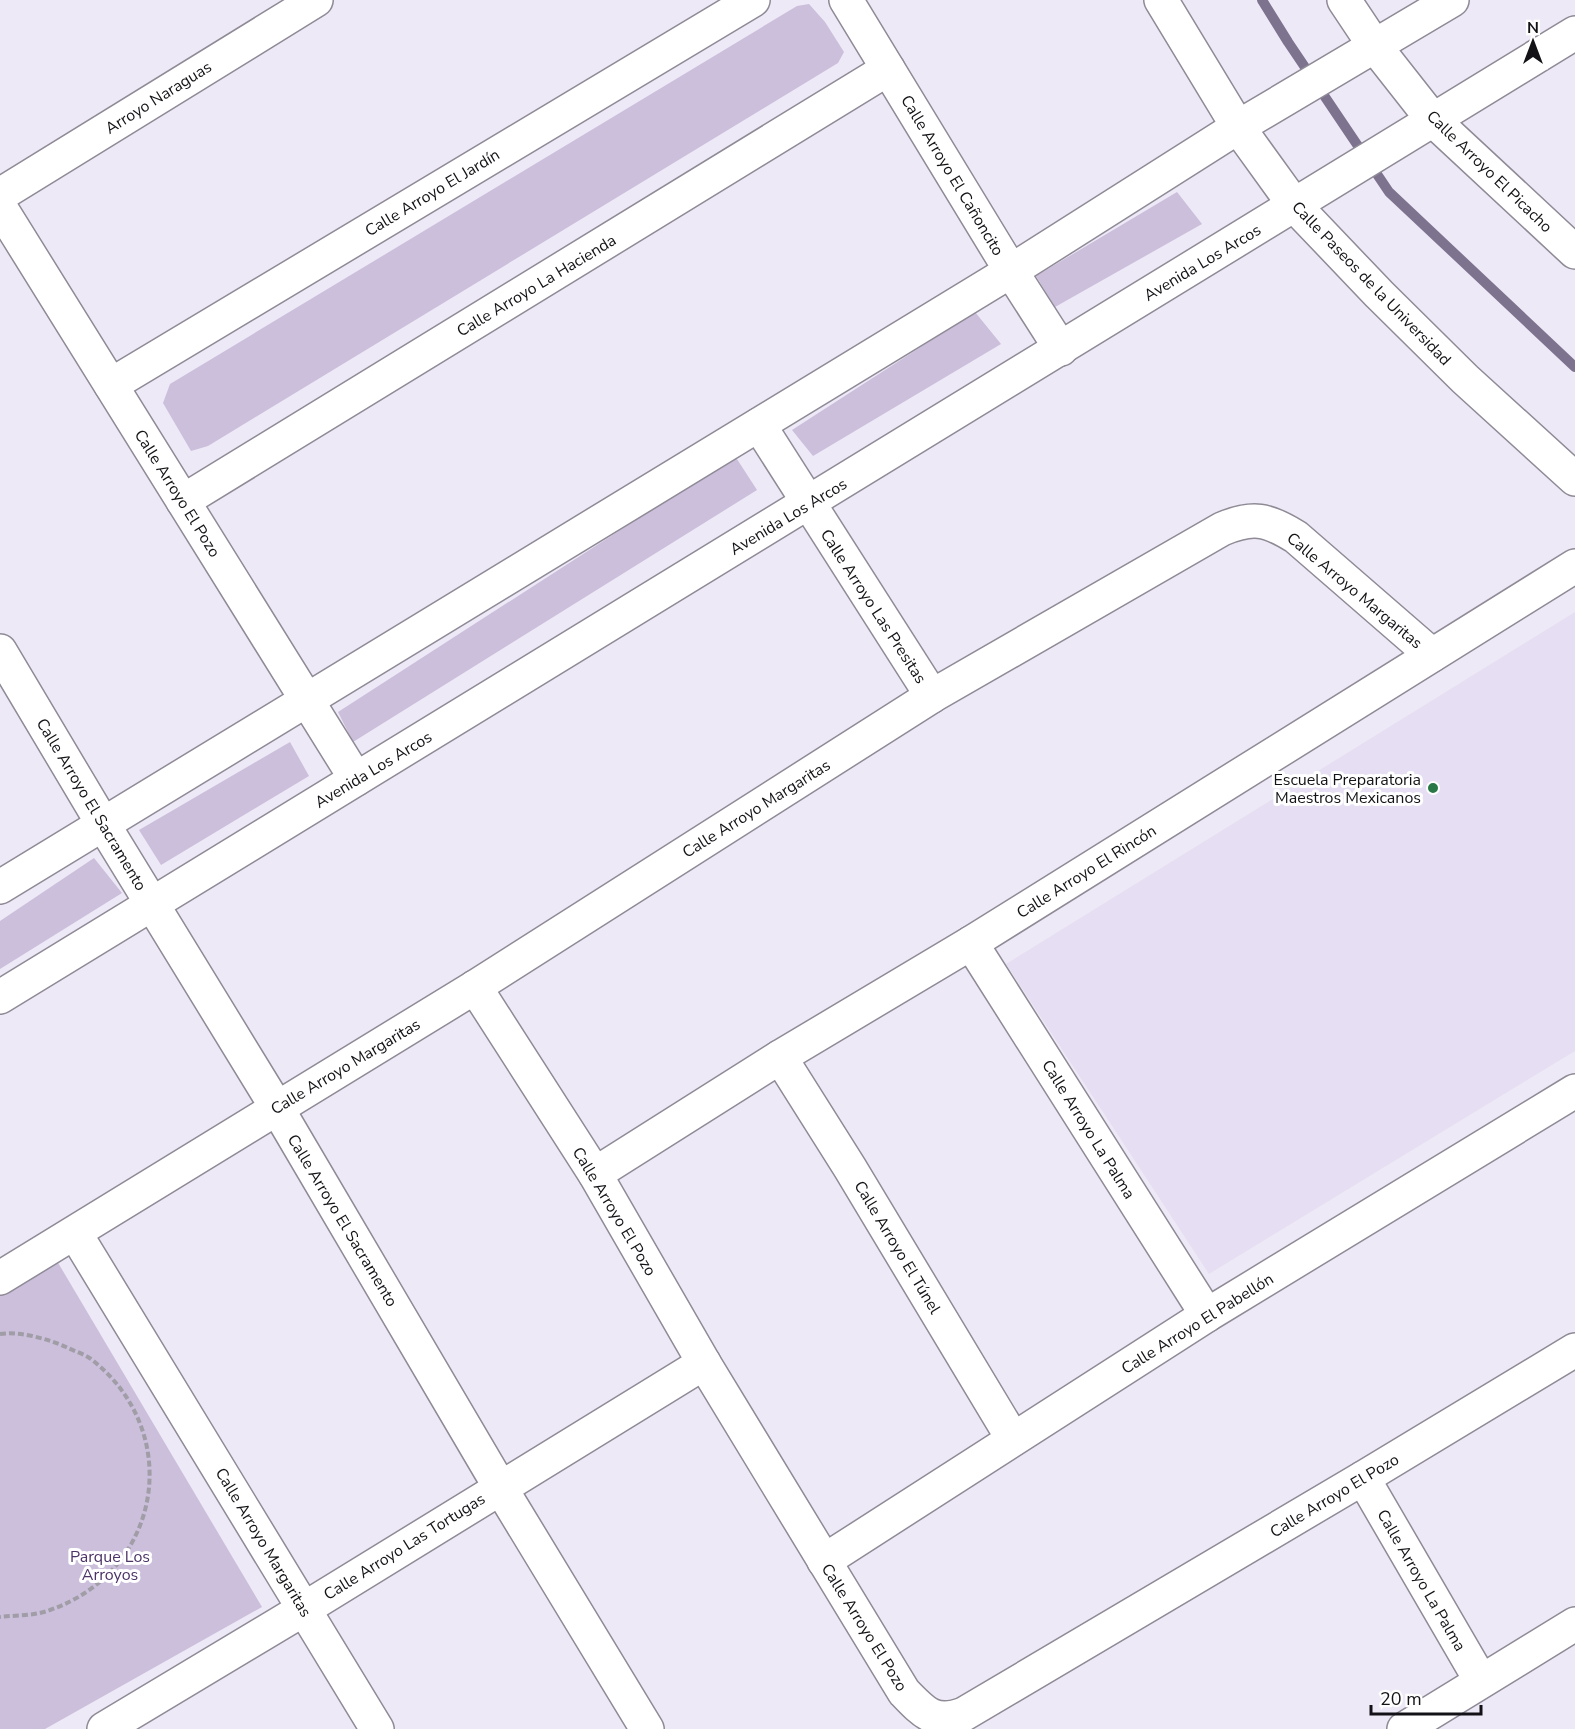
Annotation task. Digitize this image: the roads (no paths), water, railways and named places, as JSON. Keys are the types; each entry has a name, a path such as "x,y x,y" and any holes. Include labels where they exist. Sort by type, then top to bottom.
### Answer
{"street":[{"name":"Arroyo Naraguas","path":"0,195 316,0"},
{"name":"Calle Arroyo El Jardín","path":"111,385 753,0"},
{"name":"Calle Arroyo El Cañoncito","path":"846,0 1011,271 1061,348"},
{"name":"Calle Paseos de la Universidad","path":"1161,0 1238,127 1295,206 1457,372 1575,479"},
{"name":"Calle Arroyo El Picacho","path":"1344,0 1374,45 1421,129 1575,252"},
{"path":"0,887 1011,271 1238,127 1452,0"},
{"name":"Avenida Los Arcos","path":"0,997 1575,33"},
{"name":"Calle Arroyo La Hacienda","path":"183,501 888,69"},
{"name":"Calle Arroyo El Pozo","path":"0,207 356,779"},
{"name":"Calle Arroyo Las Presitas","path":"759,424 932,696"},
{"name":"Calle Arroyo Margaritas","path":"0,1278 475,987 932,696 1222,529 1241,521 1260,520 1279,526 1296,537 1432,655"},
{"name":"Calle Arroyo El Rincón","path":"595,1174 780,1057 971,943 1575,566"},
{"name":"Calle Arroyo El Sacramento","path":"0,651 277,1108 500,1487 647,1729"},
{"name":"Calle Arroyo La Palma","path":"971,943 1207,1316"},
{"name":"Calle Arroyo El Pozo","path":"475,987 595,1174 704,1362 904,1692 924,1713 934,1717 953,1718 964,1714 1575,1350"},
{"name":"Calle Arroyo El Túnel","path":"780,1057 850,1168 1013,1438"},
{"name":"Calle Arroyo El Pabellón","path":"824,1561 1207,1316 1575,1091"},
{"name":"Calle Arroyo Margaritas","path":"75,1233 377,1729"},
{"name":"Calle Arroyo Las Tortugas","path":"104,1729 304,1609 704,1362"},
{"name":"Calle Arroyo La Palma","path":"1363,1478 1481,1681"},
{"path":"1404,1729 1575,1624"}],"waterway":[{"path":"1262,0 1389,192 1575,367"}],"place":[{"name":"Escuela Preparatoria Maestros Mexicanos","path":"1433,788"}],"park label":[{"name":"Parque Los Arroyos","path":"110,1565"}]}
